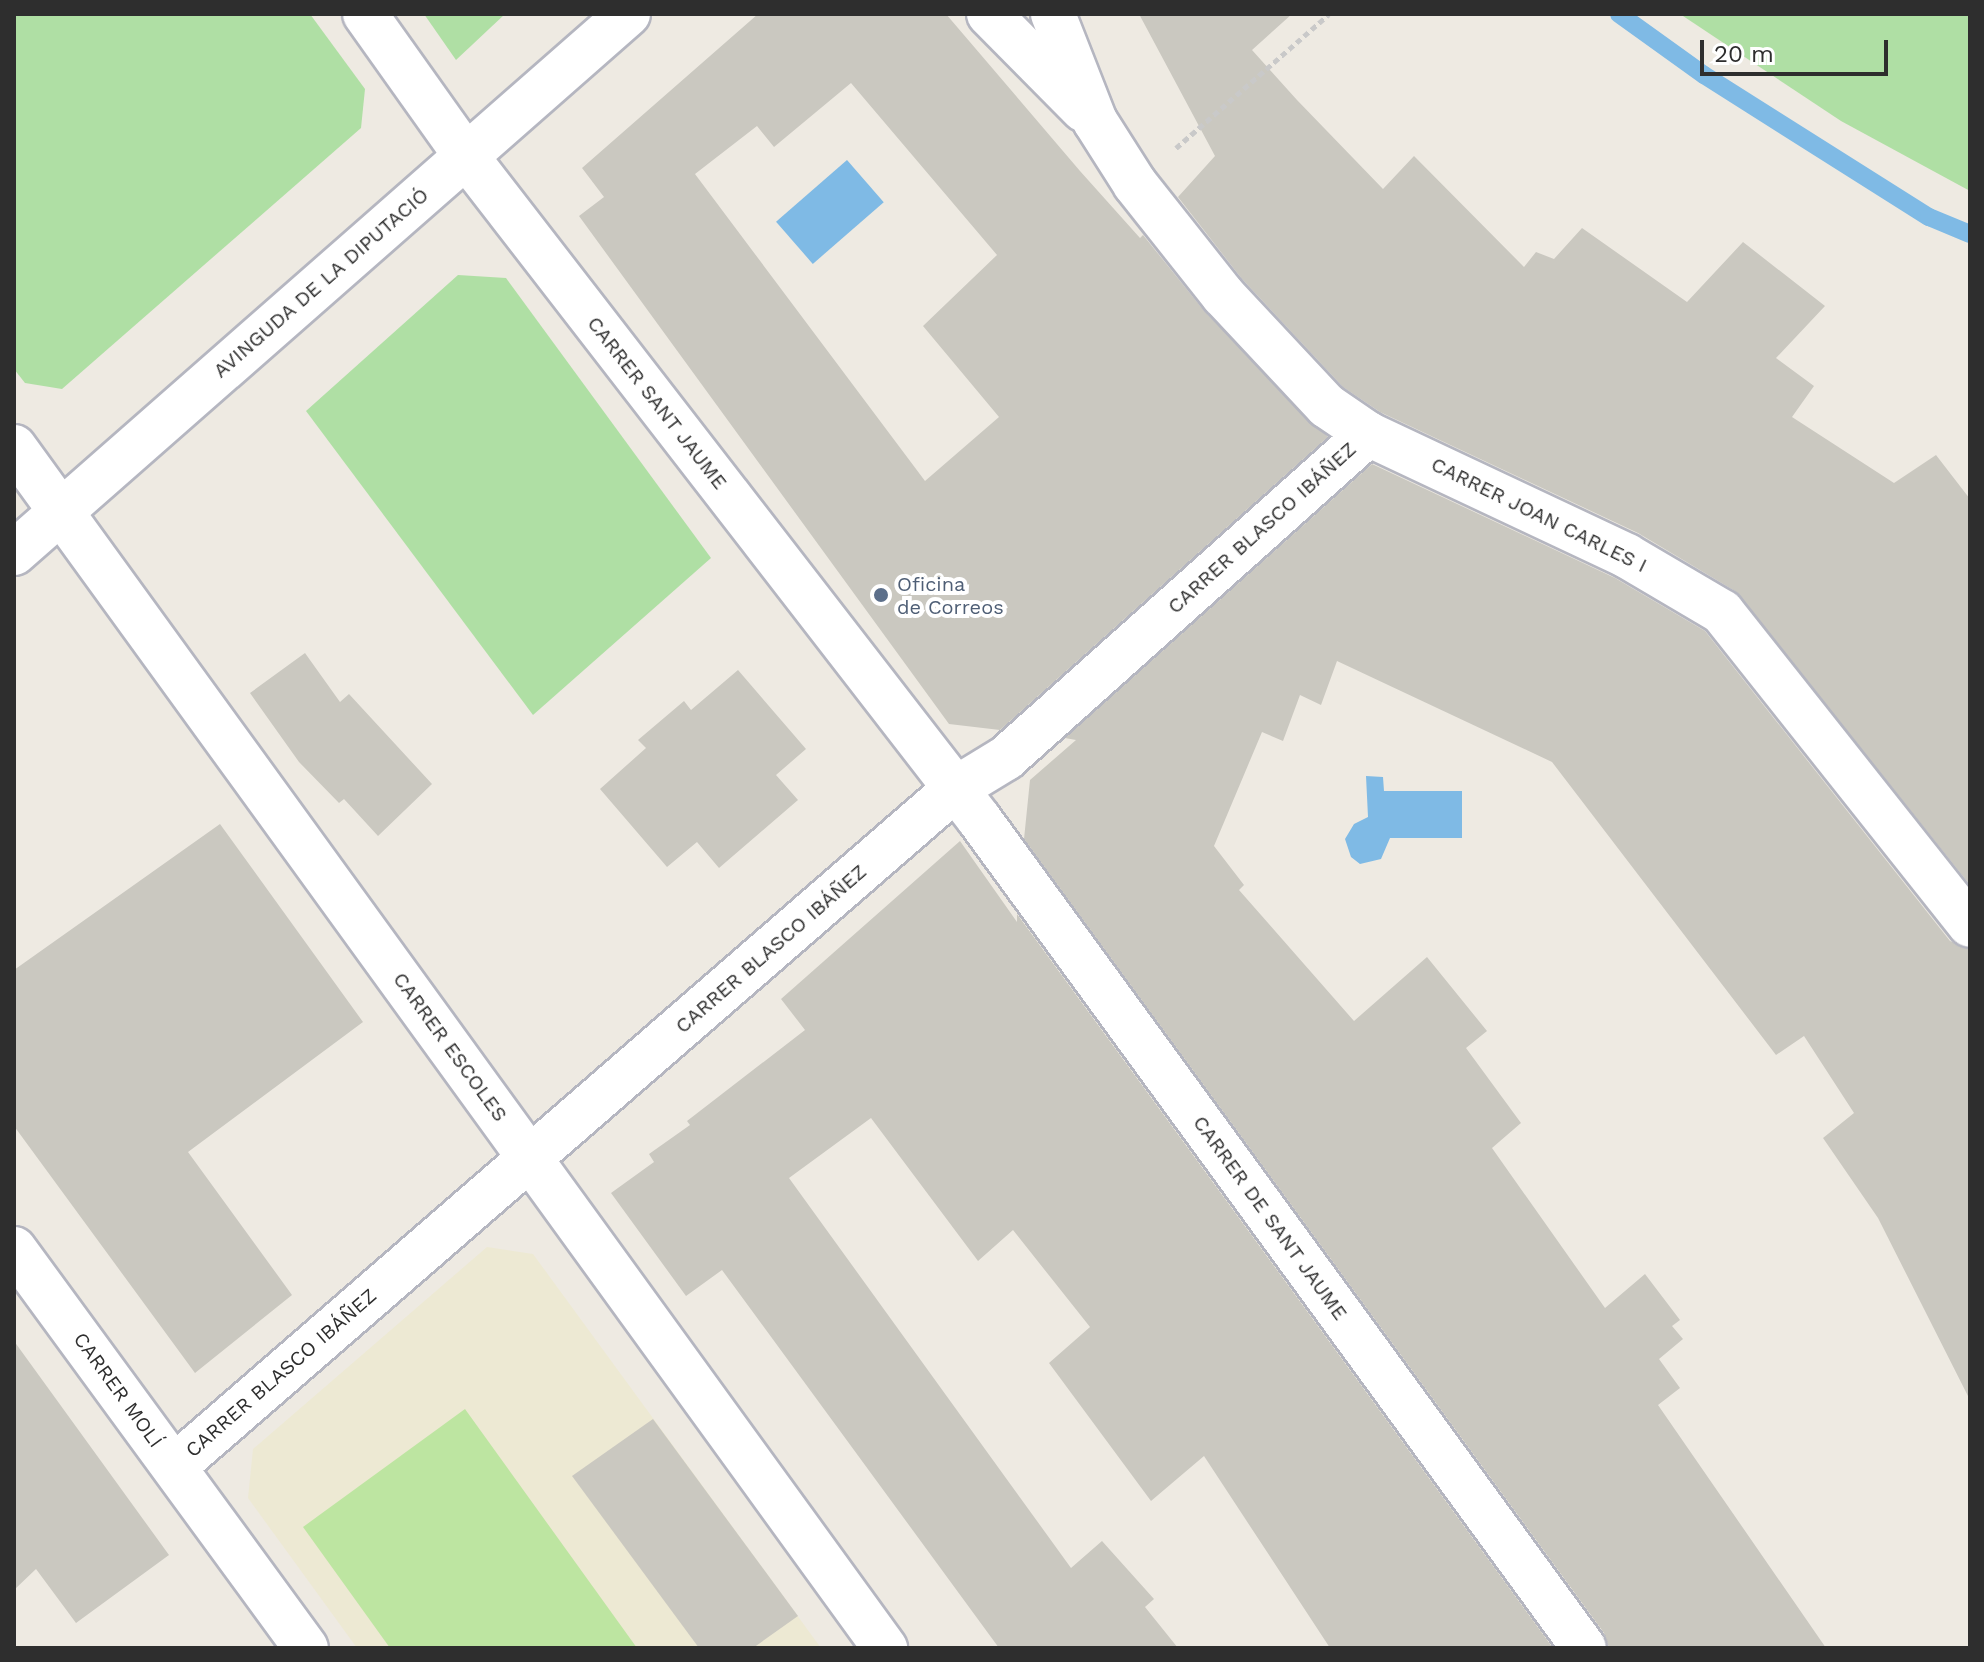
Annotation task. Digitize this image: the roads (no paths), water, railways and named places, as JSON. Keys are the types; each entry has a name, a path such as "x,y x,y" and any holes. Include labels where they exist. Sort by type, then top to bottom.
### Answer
{"street":[{"name":"CARRER SANT JAUME","path":"365,14 466,156 955,789"},
{"name":"AVINGUDA DE LA DIPUTACIÓ","path":"14,553 628,14"},
{"name":"CARRER JOAN CARLES I","path":"989,14 1095,121"},
{"name":"CARRER JOAN CARLES I","path":"1053,14 1095,121 1135,184 1282,361 1327,406 1368,434 1627,556 1722,612 1970,925"},
{"name":"CARRER BLASCO IBÁÑEZ","path":"175,1466 955,789 1006,758 1368,434"},
{"name":"CARRER ESCOLES","path":"14,447 885,1648"},
{"name":"CARRER DE SANT JAUME","path":"955,789 1584,1648"},
{"name":"CARRER MOLÍ","path":"14,1249 306,1648"}],"water":[{"path":"847,160 884,202 813,264 776,222"},
{"path":"1366,776 1383,777 1384,791 1462,791 1462,838 1390,838 1381,859 1360,864 1351,857 1345,839 1354,824 1368,817"}],"waterway":[{"path":"1619,14 1704,75 1929,217 1970,234"}],"place":[{"name":"Oficina de Correos","path":"881,595"}]}
